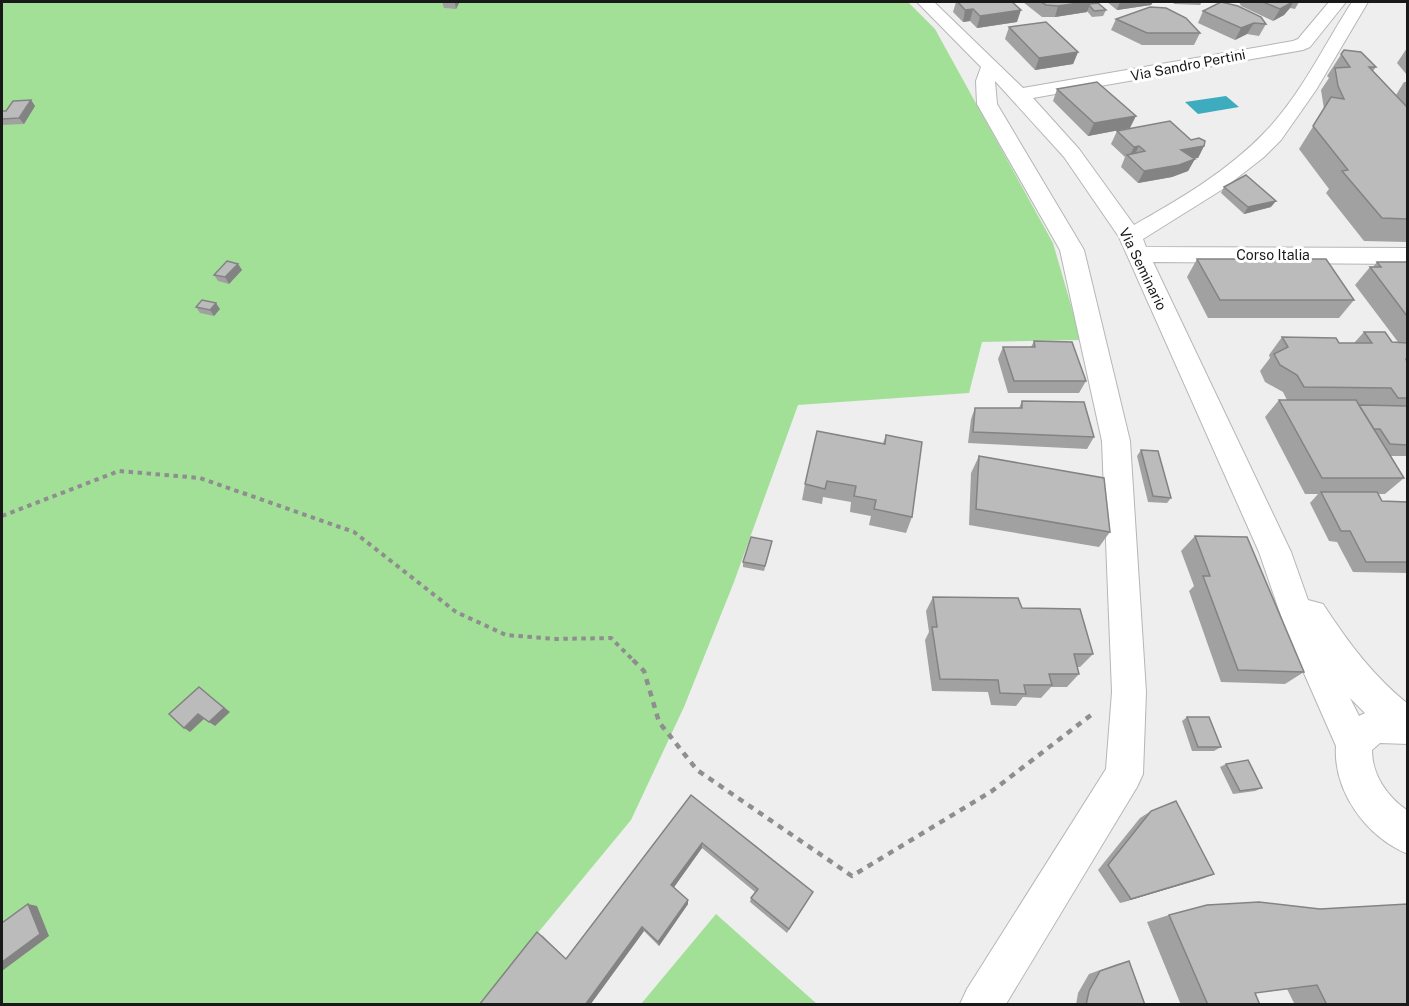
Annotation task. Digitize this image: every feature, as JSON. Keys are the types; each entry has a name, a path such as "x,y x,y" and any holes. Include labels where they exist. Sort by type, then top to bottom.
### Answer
{"street":[{"name":"Via Seminario","path":"925,2 1019,94 1072,153 1135,246 1275,552"},
{"name":"Via Sandro Pertini","path":"1019,94 1146,74 1196,62 1297,46 1304,43 1338,2"},
{"path":"1135,246 1160,220 1245,163 1286,121 1360,2"},
{"path":"982,1005 1124,774 1129,692 1116,441 1072,250 987,104 985,81 990,67"},
{"name":"Corso Italia","path":"1135,246 1407,256"},
{"path":"1275,552 1341,661 1371,696 1407,726"},
{"path":"1275,552 1306,639 1354,746"},
{"path":"1405,837 1381,815 1366,797 1356,779 1352,761 1354,746 1361,734 1373,726 1389,724 1407,726"}],"path":[{"path":"2,516 119,471 200,478 354,532 456,612 506,635 556,639 611,638 644,671 659,722 697,770 852,876 992,791 1080,721 1129,692"}],"green space":[{"path":"2,2 908,2 935,29 1053,243 1081,340 982,342 969,393 798,405 734,582 684,707 631,820 479,1004 2,1004"},
{"path":"716,914 817,1004 641,1004"}],"water":[{"path":"1226,96 1239,107 1198,114 1185,102"}],"building":[{"path":"958,2 1012,2 1021,10 980,16 973,9 965,10"},
{"path":"1041,2 1085,2 1058,6"},
{"path":"1221,2 1238,6 1261,17 1266,24 1254,23 1241,28 1203,11"},
{"path":"1263,2 1292,2 1280,9"},
{"path":"1098,3 1106,10 1094,11 1089,5"},
{"path":"1150,7 1166,8 1186,18 1200,33 1147,33 1116,19"},
{"path":"1046,22 1078,52 1039,58 1009,27"},
{"path":"1344,50 1361,52 1376,67 1369,67 1407,107 1407,219 1382,218 1342,171 1348,170 1313,126 1331,97 1344,99 1338,86 1335,68 1350,67 1341,54"},
{"path":"1097,82 1136,116 1094,123 1057,89"},
{"path":"31,100 19,118 2,119 2,111 6,111 13,101"},
{"path":"1170,121 1191,140 1199,138 1205,141 1204,146 1181,150 1195,159 1179,165 1144,171 1127,155 1145,151 1139,146 1134,147 1117,131"},
{"path":"1246,175 1276,201 1248,207 1224,187"},
{"path":"1197,259 1326,259 1354,300 1220,300"},
{"path":"227,261 238,264 225,277 214,275"},
{"path":"1377,262 1407,262 1407,316 1370,267 1381,267"},
{"path":"202,300 216,303 210,310 196,307"},
{"path":"1364,332 1385,332 1392,342 1407,343 1407,398 1398,398 1391,388 1304,387 1297,375 1280,365 1274,354 1288,347 1282,337 1336,338 1339,343 1372,343"},
{"path":"1034,341 1072,342 1086,381 1014,381 1003,347 1035,347"},
{"path":"1279,400 1356,400 1404,478 1322,478"},
{"path":"1022,401 1084,402 1094,437 973,432 975,408 1022,408"},
{"path":"1359,405 1407,406 1407,445 1390,444 1380,429 1374,429"},
{"path":"817,431 885,444 886,435 922,442 912,517 874,509 876,500 854,496 856,486 827,481 825,489 805,484"},
{"path":"1141,450 1158,451 1171,498 1153,496"},
{"path":"979,456 1104,478 1110,532 976,509"},
{"path":"1321,492 1377,492 1382,501 1407,502 1407,562 1366,562 1350,531 1341,531"},
{"path":"1195,536 1247,537 1304,672 1238,670 1203,576 1210,576"},
{"path":"751,537 772,541 765,566 743,562"},
{"path":"933,597 1018,598 1022,608 1080,609 1093,654 1074,654 1079,674 1049,674 1052,685 1024,685 1026,694 1000,693 998,680 940,679 932,627 937,627"},
{"path":"199,687 224,708 209,722 198,714 184,728 169,714"},
{"path":"1187,717 1209,717 1221,747 1198,747"},
{"path":"1248,760 1262,788 1240,791 1226,764"},
{"path":"691,795 813,892 789,929 751,898 758,889 702,843 671,885 688,900 658,942 642,927 585,1005 479,1005 537,932 566,959"},
{"path":"1176,801 1214,874 1131,899 1108,865 1151,811"},
{"path":"1259,902 1320,909 1407,904 1407,1005 1327,1005 1317,985 1255,993 1260,1005 1208,1005 1169,915 1207,905"},
{"path":"28,904 40,934 2,962 2,923"},
{"path":"1129,961 1145,1005 1086,1005 1089,991 1100,971"}]}
